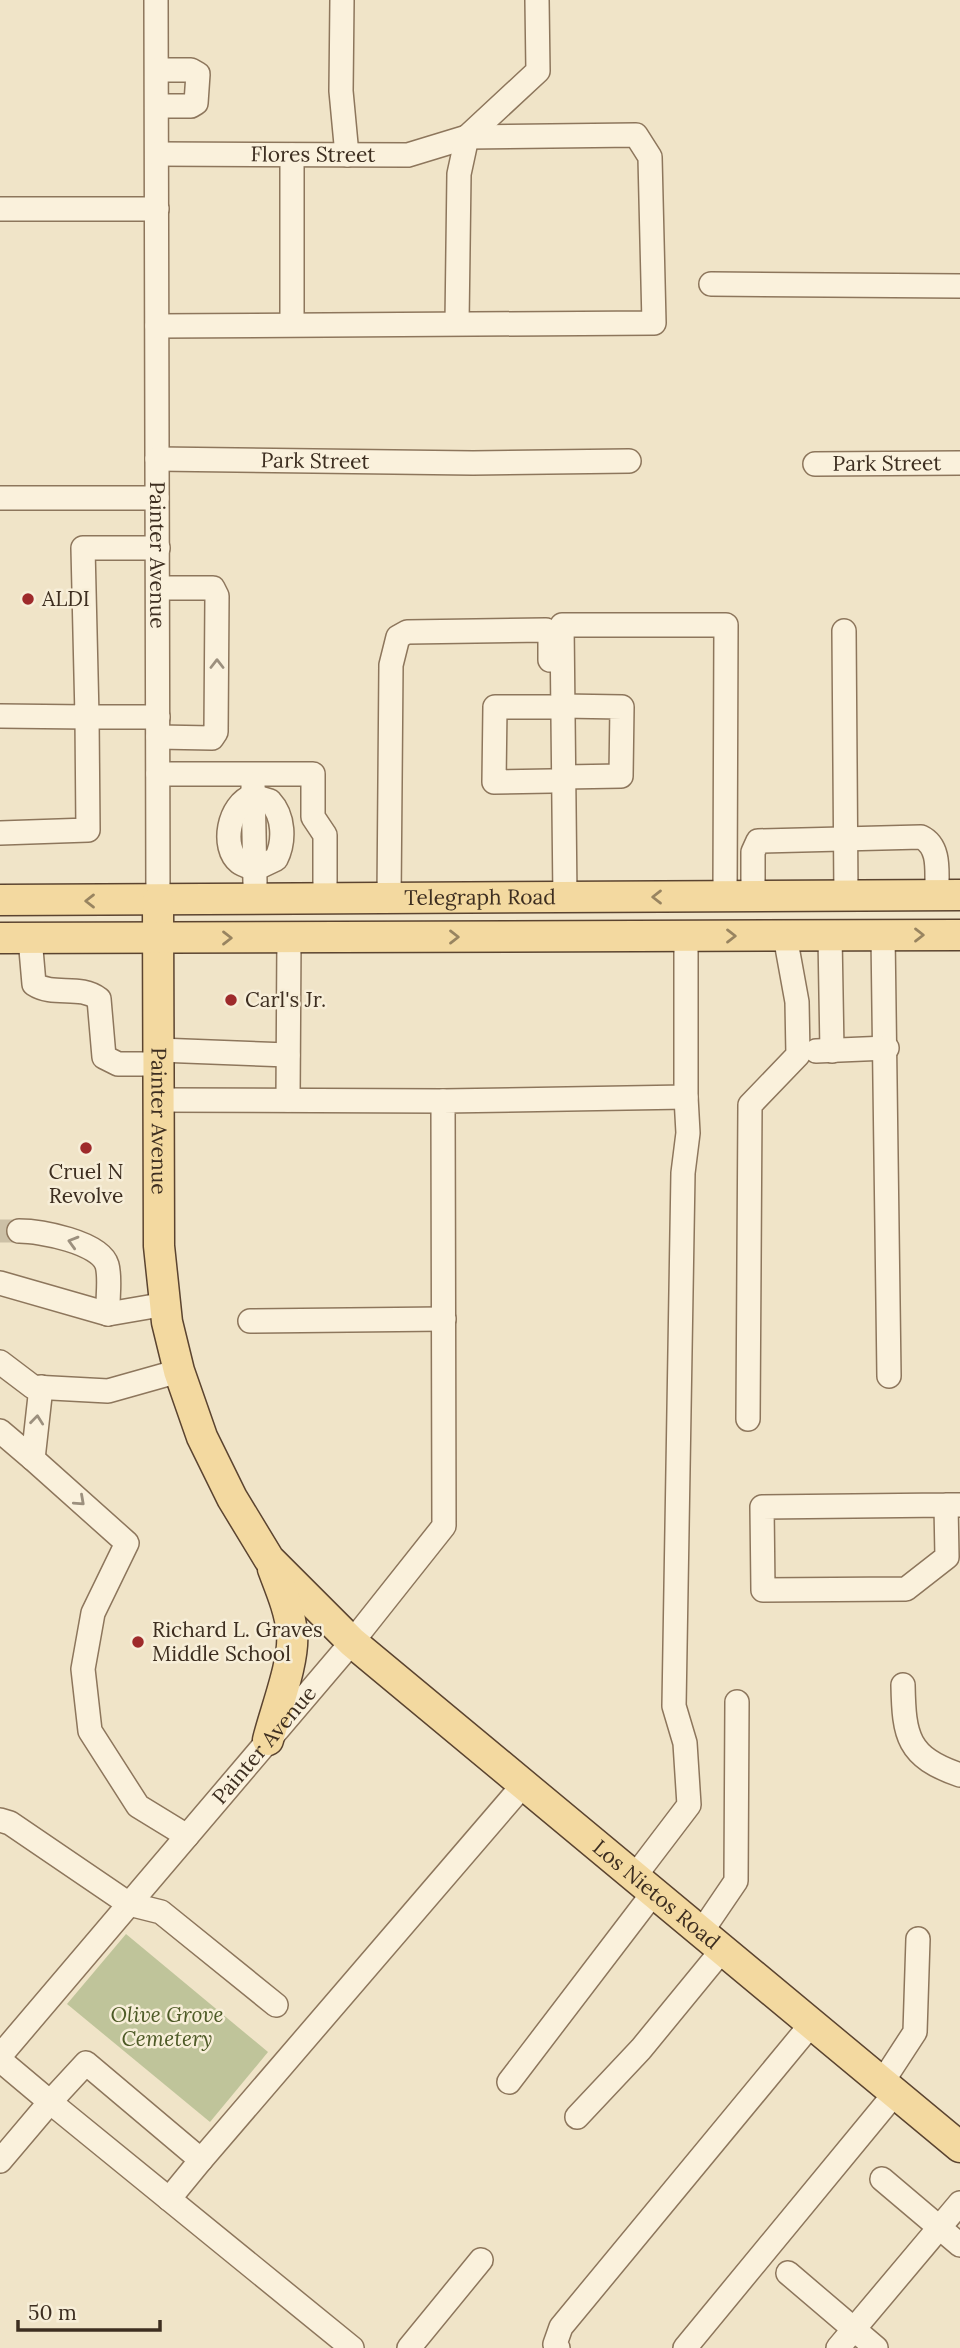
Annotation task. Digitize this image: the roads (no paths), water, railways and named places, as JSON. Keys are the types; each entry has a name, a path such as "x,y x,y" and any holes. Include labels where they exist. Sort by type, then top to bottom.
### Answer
{"main road":[{"name":"Telegraph Road","path":"0,900 255,901 948,895"},
{"path":"785,896 785,936"},
{"name":"Painter Avenue","path":"158,901 159,1246 166,1304 179,1371 208,1449 232,1498 269,1559 352,1642"},
{"name":"Telegraph Road","path":"0,938 960,936"},
{"path":"268,1740 290,1665 292,1634 287,1606 269,1559"},
{"name":"Los Nietos Road","path":"352,1642 813,2022 960,2147"}],"street":[{"name":"Painter Avenue","path":"156,0 158,901"},
{"path":"342,0 341,91 347,155"},
{"path":"457,323 459,174 467,137 538,71 537,0"},
{"path":"157,70 191,71 198,74 195,103 191,106 157,106"},
{"path":"157,326 654,323 650,157 636,135 467,137"},
{"name":"Flores Street","path":"157,154 408,155 467,137"},
{"path":"292,155 292,324"},
{"path":"0,209 157,209"},
{"path":"711,284 960,286"},
{"name":"Park Street","path":"157,459 473,463 629,461"},
{"name":"Park Street","path":"815,464 960,463"},
{"path":"0,498 157,498"},
{"path":"0,833 88,830 83,548 158,548"},
{"path":"0,716 87,717 212,738 216,732 217,596 213,589 158,587"},
{"path":"556,706 562,625 726,625 739,897"},
{"path":"389,899 391,665 398,637 407,632 546,631 550,635 556,706 559,898"},
{"path":"844,631 846,895"},
{"path":"495,707 622,707 621,776 557,779 494,782 495,707"},
{"path":"158,774 253,785 313,774 313,817 325,835 325,900"},
{"path":"253,785 270,801 281,822 281,849 276,859 255,869 239,862 231,850 231,816 253,785"},
{"path":"739,897 758,841 920,837 929,841 935,850 948,895"},
{"path":"255,869 255,901"},
{"path":"883,935 887,1048 889,1376"},
{"path":"748,1419 750,1105 798,1055 797,1002 785,936"},
{"path":"830,936 832,1051"},
{"path":"509,2082 645,1884 689,1805 685,1743 674,1706 683,1173 688,1133 686,937"},
{"path":"30,938 34,984 46,990 88,992 99,999 104,1057 118,1064 159,1057 288,1055"},
{"path":"288,1100 289,938"},
{"path":"798,1051 887,1048"},
{"path":"159,1100 443,1101 686,1097"},
{"path":"352,1642 444,1526 443,1101"},
{"path":"19,1231 33,1231 96,1249 107,1264 108,1314"},
{"path":"0,1283 108,1314 166,1304"},
{"path":"250,1321 443,1319"},
{"path":"0,1362 33,1387 108,1391 179,1371"},
{"path":"33,1459 41,1387"},
{"path":"0,1431 127,1543 93,1613 83,1669 90,1731 138,1806 187,1836"},
{"path":"953,1505 947,1557 906,1589 763,1590 762,1507 953,1505"},
{"name":"Painter Avenue","path":"0,2058 352,1642"},
{"path":"903,1685 904,1727 910,1741 933,1763 960,1775"},
{"path":"577,2117 641,2049 712,1940 736,1881 737,1702"},
{"path":"169,2199 524,1784"},
{"path":"0,1820 10,1823 129,1904 161,1912 276,2005"},
{"path":"685,2348 890,2087 915,2032 918,1939"},
{"path":"558,2348 555,2344 561,2327 813,2022"},
{"path":"0,2058 50,2102 352,2348"},
{"path":"0,2161 86,2063 201,2160"},
{"path":"882,2179 960,2245"},
{"path":"838,2348 960,2203"},
{"path":"409,2348 481,2260"},
{"path":"788,2273 876,2348"}],"tunnel":[{"path":"0,1231 19,1231"}],"place":[{"name":"ALDI","path":"28,599"},
{"name":"Carl's Jr.","path":"231,1000"},
{"name":"Cruel N Revolve","path":"86,1148"},
{"name":"Richard L. Graves Middle School","path":"138,1642"}],"park label":[{"name":"Olive Grove Cemetery","path":"167,2027"}]}
